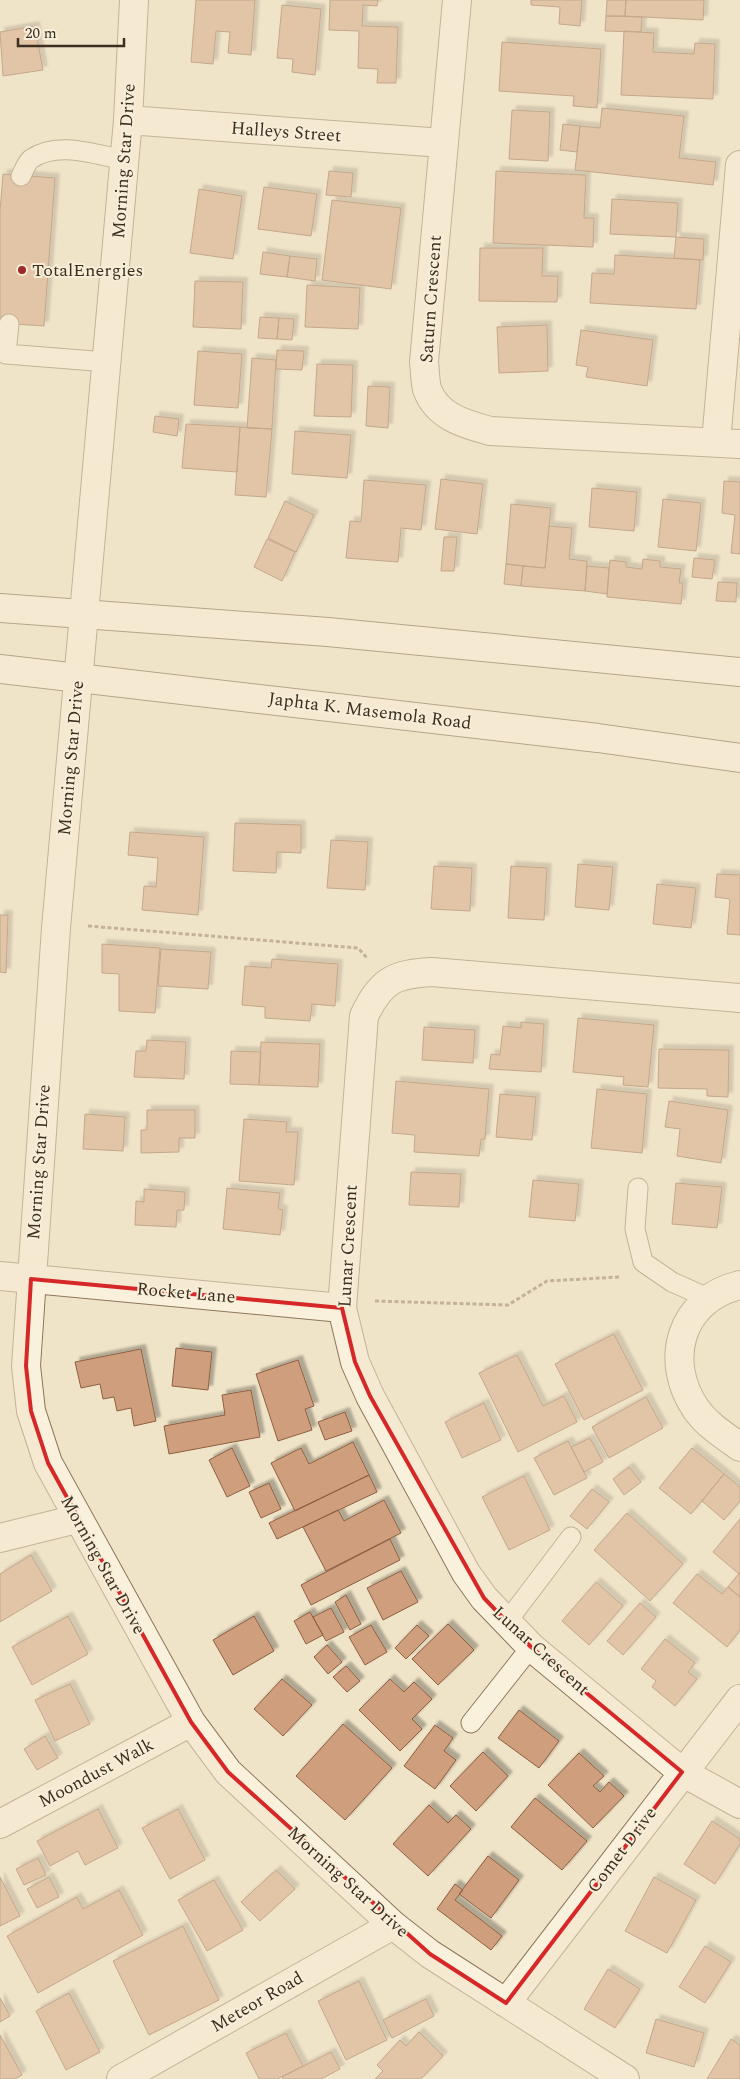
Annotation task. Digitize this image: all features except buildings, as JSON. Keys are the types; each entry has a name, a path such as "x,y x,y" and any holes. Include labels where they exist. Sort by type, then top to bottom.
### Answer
{"street":[{"name":"Morning Star Drive","path":"134,0 125,160 86,616 78,677 56,928 26,1366 31,1411 48,1463 77,1519 192,1722 228,1772 393,1925 430,1954 626,2079"},
{"name":"Saturn Crescent","path":"457,0 424,362 428,389 441,411 462,423 490,431 728,443"},
{"name":"Halleys Street","path":"128,120 443,143"},
{"path":"728,443 740,165"},
{"path":"0,608 86,616 328,632 740,672"},
{"name":"Japhta K. Masemola Road","path":"0,669 598,738 740,758"},
{"name":"Lunar Crescent","path":"740,998 432,972 406,973 389,982 373,998 364,1016 342,1308 355,1362 370,1396 466,1573 484,1598 531,1647 682,1772 740,1804"},
{"name":"Rocket Lane","path":"0,1276 342,1308"},
{"path":"740,1285 708,1298 688,1322 680,1344 679,1370 685,1391 698,1411 740,1447"},
{"path":"0,1538 77,1519"},
{"name":"Comet Drive","path":"506,2003 740,1699"},
{"name":"Moondust Walk","path":"0,1824 192,1722"},
{"name":"Meteor Road","path":"130,2077 393,1925"}],"lane":[{"path":"21,176 30,160 46,152 66,149 125,160"},
{"path":"9,324 6,354 107,362"},
{"path":"638,1188 635,1229 643,1262 672,1282 708,1298"},
{"path":"506,1623 571,1537"},
{"path":"471,1723 531,1647"}],"path":[{"path":"56,928 100,926 358,948 389,982"},
{"path":"371,1301 508,1305 547,1281 617,1278"}],"highlighted area":[{"path":"31,1279 342,1308 355,1362 370,1396 484,1598 531,1647 682,1772 506,2003 430,1954 228,1772 191,1722 48,1463 31,1411 26,1366"}],"place":[{"name":"TotalEnergies","path":"22,270"}]}
